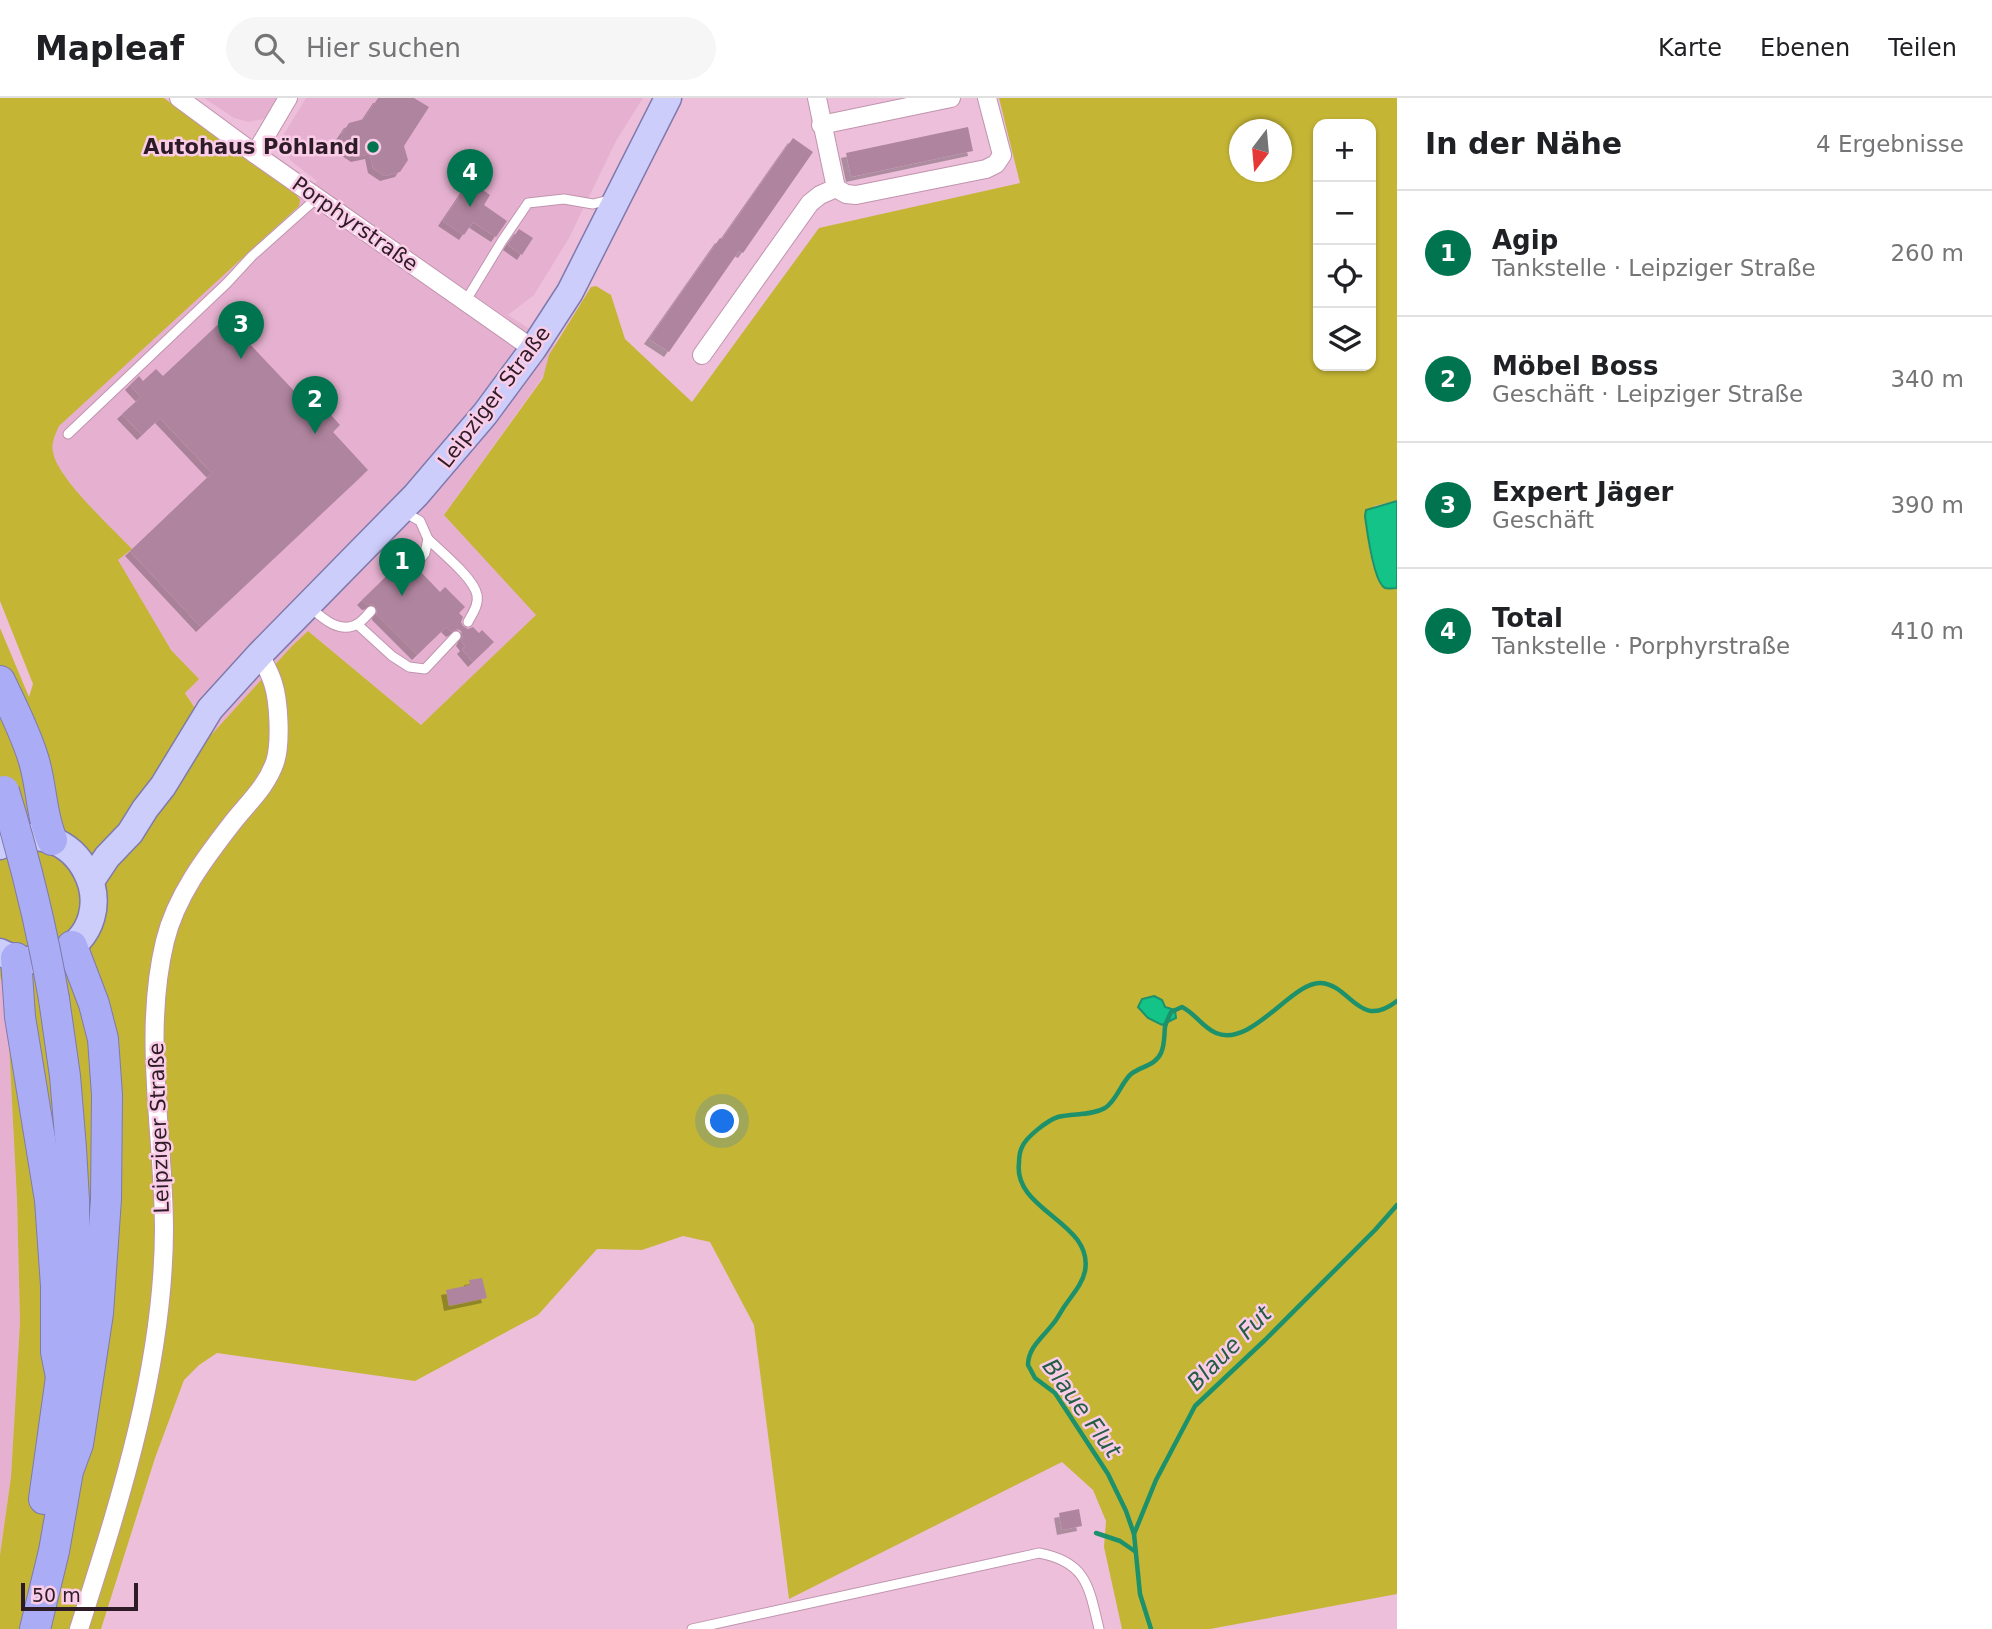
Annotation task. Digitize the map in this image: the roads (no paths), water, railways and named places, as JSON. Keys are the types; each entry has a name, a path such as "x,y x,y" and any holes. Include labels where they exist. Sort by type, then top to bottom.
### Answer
{"highway":[{"path":"0,681 33,758 40,783 46,826 62,846"},
{"path":"2,785 45,945 65,1076 74,1200 74,1309 78,1334 67,1447 68,1471"},
{"path":"35,1629 54,1551 68,1471 78,1444 98,1313 103,1258 108,1150 103,1039 94,1004 72,946"},
{"path":"8,955 50,1200 56,1286 56,1352 61,1377"},
{"path":"15,1629 46,1486 61,1377 74,1309"}],"main road":[{"name":"Leipziger Straße","path":"91,881 163,786 210,709 260,654 428,483 533,349 570,292 668,98"},
{"name":"Leipziger Straße","path":"62,846 100,841 145,809"},
{"path":"0,846 9,841 38,837 62,846 80,860 91,881 94,895 91,916 82,935 72,946 51,958 27,961 8,955"}],"street":[{"name":"Porphyrstraße","path":"179,98 533,349"},
{"path":"255,154 288,98"},
{"path":"817,98 836,188 846,194 986,169 996,164 1002,155 987,98"},
{"path":"821,125 950,98"},
{"path":"702,355 810,203 836,188"},
{"name":"Leipziger Straße","path":"79,1629 130,1462 158,1325 164,1232 155,1039 155,994 160,960 177,906 195,875 233,822 253,800 276,760 279,742 274,683 260,654"}],"lane":[{"path":"68,434 252,256 317,198"},
{"path":"465,302 528,203 564,199 593,204 618,198"},
{"path":"401,510 420,521 428,539 465,573 477,594 476,607 468,622"},
{"path":"415,565 425,553 428,539"},
{"path":"309,606 328,623 342,627 357,624 371,611"},
{"path":"357,624 392,656 409,667 425,668 456,636"},
{"path":"692,1629 1038,1553 1064,1560 1078,1570 1091,1598 1099,1629"}],"waterway":[{"name":"Blaue Flut","path":"1134,1534 1108,1474 1055,1393 1035,1378 1028,1365 1033,1348 1057,1319 1084,1276 1085,1254 1078,1240 1028,1193 1020,1179 1019,1161 1022,1147 1043,1125 1054,1119 1094,1112 1109,1105 1131,1074 1152,1063 1161,1053 1165,1025 1171,1012 1182,1007 1216,1033 1230,1035 1257,1023 1310,985 1321,983 1331,986 1364,1009 1373,1011 1384,1009 1397,1001"},
{"name":"Blaue Fut","path":"1151,1629 1140,1594 1134,1534 1156,1480 1195,1406 1265,1340 1397,1205"},
{"path":"1096,1533 1120,1541 1136,1552"}],"place":[{"name":"Autohaus Pöhland","path":"373,147"},
{"name":"Total","path":"470,207"},
{"name":"Expert Jäger","path":"241,359"},
{"name":"Möbel Boss","path":"315,434"},
{"name":"Agip","path":"402,596"}]}
